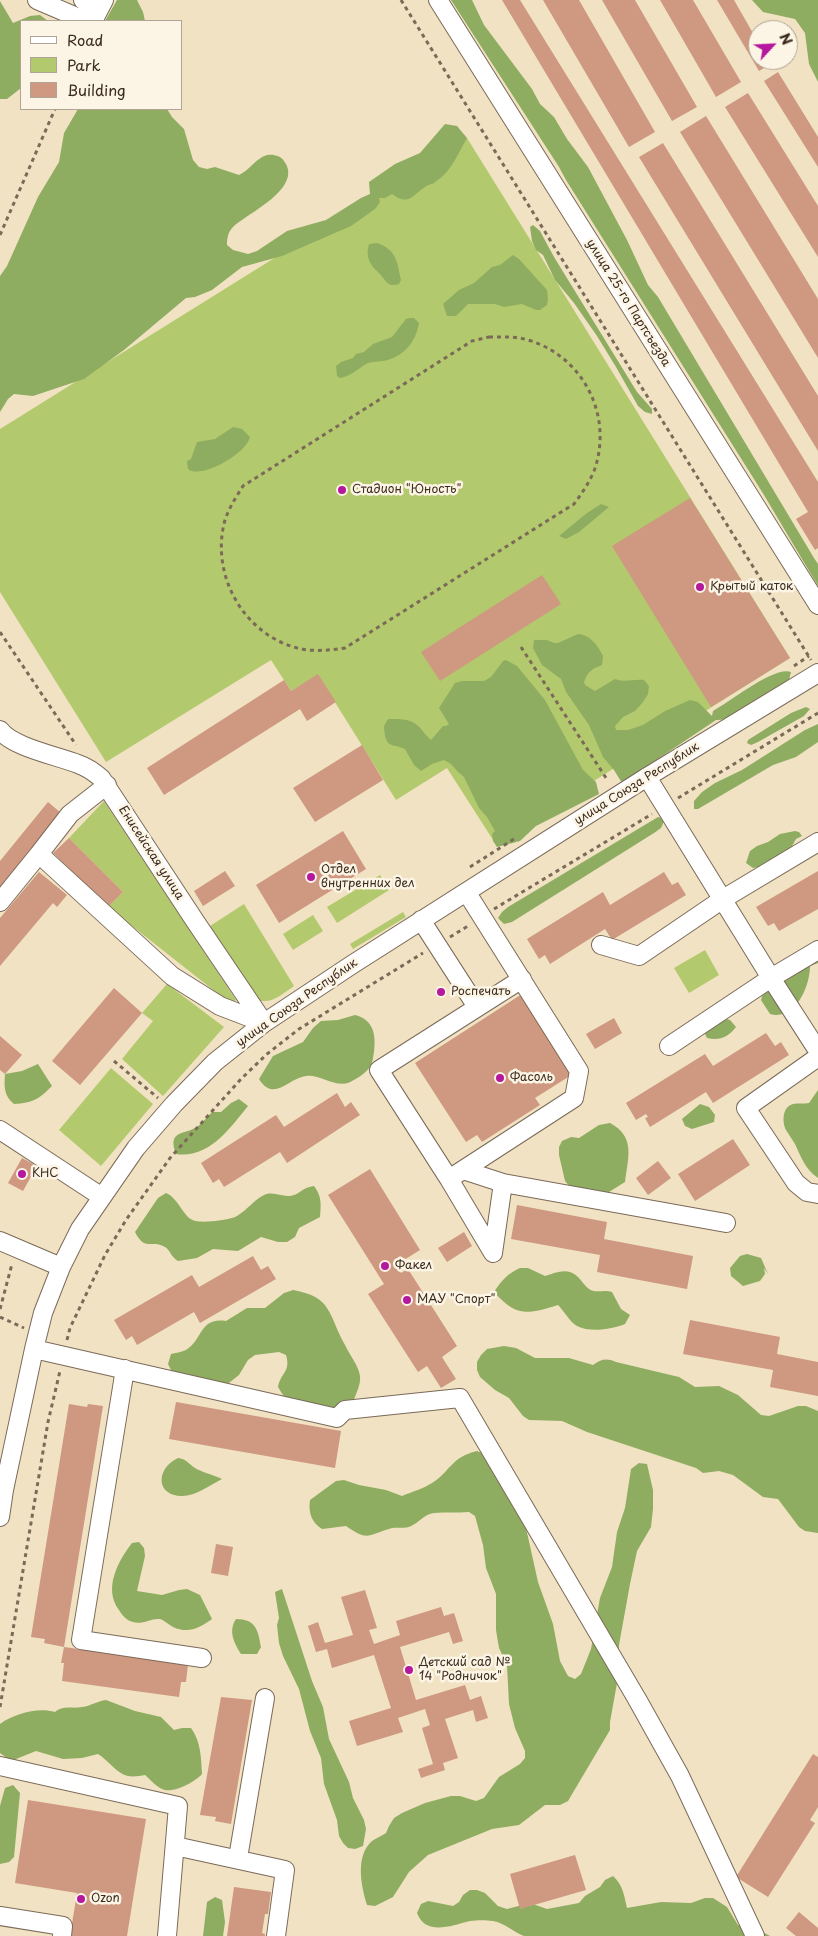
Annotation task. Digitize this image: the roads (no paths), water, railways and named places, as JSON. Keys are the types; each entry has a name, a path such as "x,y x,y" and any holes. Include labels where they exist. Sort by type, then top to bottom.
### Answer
{"street":[{"path":"37,0 84,20"},
{"path":"84,0 99,10"},
{"name":"улица 25-го Партсъезда","path":"438,0 818,605"},
{"name":"улица Союза Республик","path":"0,1517 2,1489 36,1341 43,1313 61,1267 80,1229 136,1148 170,1108 215,1062 264,1023 421,920 467,893 816,668"},
{"name":"Енисейская улица","path":"1,734 25,746 79,764 95,772 108,785 189,913 264,1023"},
{"path":"647,777 818,1051"},
{"path":"0,902 70,814 108,785"},
{"path":"601,946 639,956 723,899 818,842"},
{"path":"39,854 172,976 220,1006 264,1023"},
{"path":"456,1175 574,1098 578,1071 467,893"},
{"path":"421,920 477,1007"},
{"path":"669,1046 771,978 818,950"},
{"path":"503,1183 493,1253 456,1175 379,1070 522,979"},
{"path":"818,1057 746,1108 796,1183 807,1192 818,1194"},
{"path":"0,1130 102,1197"},
{"path":"456,1175 726,1223"},
{"path":"8,1245 61,1267"},
{"path":"36,1341 64,1355 337,1418 345,1410 460,1398 637,1699 680,1776 755,1936"},
{"path":"125,1369 82,1640 202,1658"},
{"path":"238,1858 265,1698"},
{"path":"0,1766 178,1806 167,1936"},
{"path":"175,1846 238,1858 285,1870 276,1936"},
{"path":"0,1916 63,1926 62,1936"}],"place":[{"name":"Стадион \"Юность\"","path":"342,490"},
{"name":"Крытый каток","path":"700,587"},
{"name":"Отдел внутренних дел","path":"311,877"},
{"name":"Роспечать","path":"441,992"},
{"name":"Фасоль","path":"500,1078"},
{"name":"КНС","path":"22,1174"},
{"name":"Факел","path":"385,1266"},
{"name":"МАУ \"Спорт\"","path":"407,1300"},
{"name":"Детский сад № 14 \"Родничок\"","path":"409,1670"},
{"name":"Ozon","path":"81,1899"}]}
